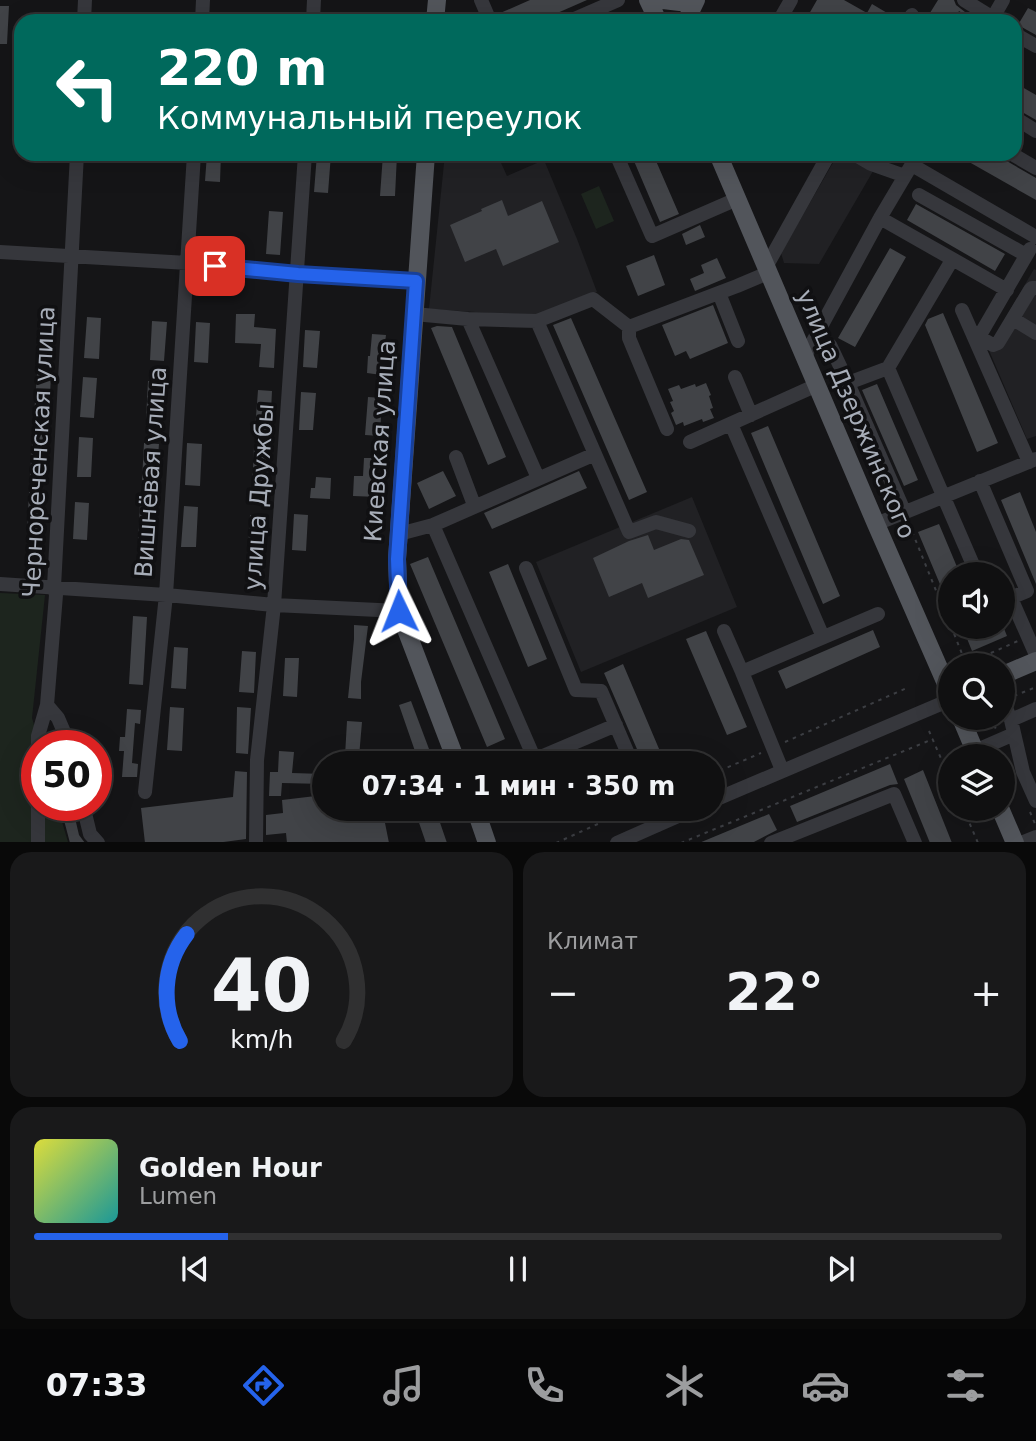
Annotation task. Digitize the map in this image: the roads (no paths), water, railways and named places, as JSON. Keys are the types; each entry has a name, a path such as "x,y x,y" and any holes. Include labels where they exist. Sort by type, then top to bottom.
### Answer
{"main road":[{"path":"663,0 687,0"},
{"name":"Киевская улица","path":"425,161 397,559 399,611 452,751"},
{"name":"улица Дзержинского","path":"721,161 938,666"},
{"path":"1015,670 1036,661"},
{"path":"480,821 487,842"},
{"path":"1006,821 1015,842"}],"street":[{"path":"586,14 618,0"},
{"path":"964,0 984,14"},
{"name":"Чернореченская улица","path":"40,730 47,705 55,596 77,161"},
{"name":"Вишнёвая улица","path":"145,792 166,594 194,161"},
{"name":"улица Дружбы","path":"256,842 257,760 274,605 305,161"},
{"path":"619,161 652,236 737,199"},
{"path":"629,327 719,293 767,270 825,161"},
{"path":"866,161 871,164 912,165 1036,238 977,340"},
{"path":"805,356 912,165"},
{"path":"919,195 1026,255"},
{"path":"880,218 1007,290"},
{"path":"0,252 188,263 298,274 416,281"},
{"path":"848,383 888,368 952,260"},
{"path":"977,340 995,345 1000,341 1031,288 1036,288"},
{"path":"719,293 738,341"},
{"path":"414,314 537,321 593,299 629,327"},
{"path":"876,524 1032,461 962,310"},
{"path":"468,319 538,478"},
{"path":"1013,319 1036,333"},
{"path":"537,321 629,532 656,522 689,531"},
{"path":"629,327 629,338 667,429"},
{"path":"830,345 905,513"},
{"path":"888,368 972,562"},
{"path":"735,377 751,415"},
{"path":"690,442 817,385"},
{"path":"730,424 823,637"},
{"path":"399,534 433,525 595,454"},
{"path":"456,457 474,505"},
{"path":"980,481 1015,562"},
{"path":"433,525 527,751"},
{"path":"1015,563 1027,591 1015,596"},
{"path":"526,568 576,690 601,691 627,751"},
{"path":"0,584 166,594 274,605 399,611"},
{"path":"742,672 878,614"},
{"path":"1015,614 1036,655"},
{"path":"724,631 782,771"},
{"path":"47,705 58,718 63,730"},
{"path":"725,795 938,705"},
{"path":"1015,725 1036,709"},
{"path":"555,751 616,725"},
{"path":"989,744 1009,730"},
{"path":"1014,730 1023,772 1036,801"},
{"path":"771,842 894,793 915,842"},
{"path":"38,821 38,842"},
{"path":"87,821 90,834 98,842"},
{"path":"656,821 658,825"},
{"path":"617,842 667,821"},
{"path":"1021,842 1036,837"}]}
